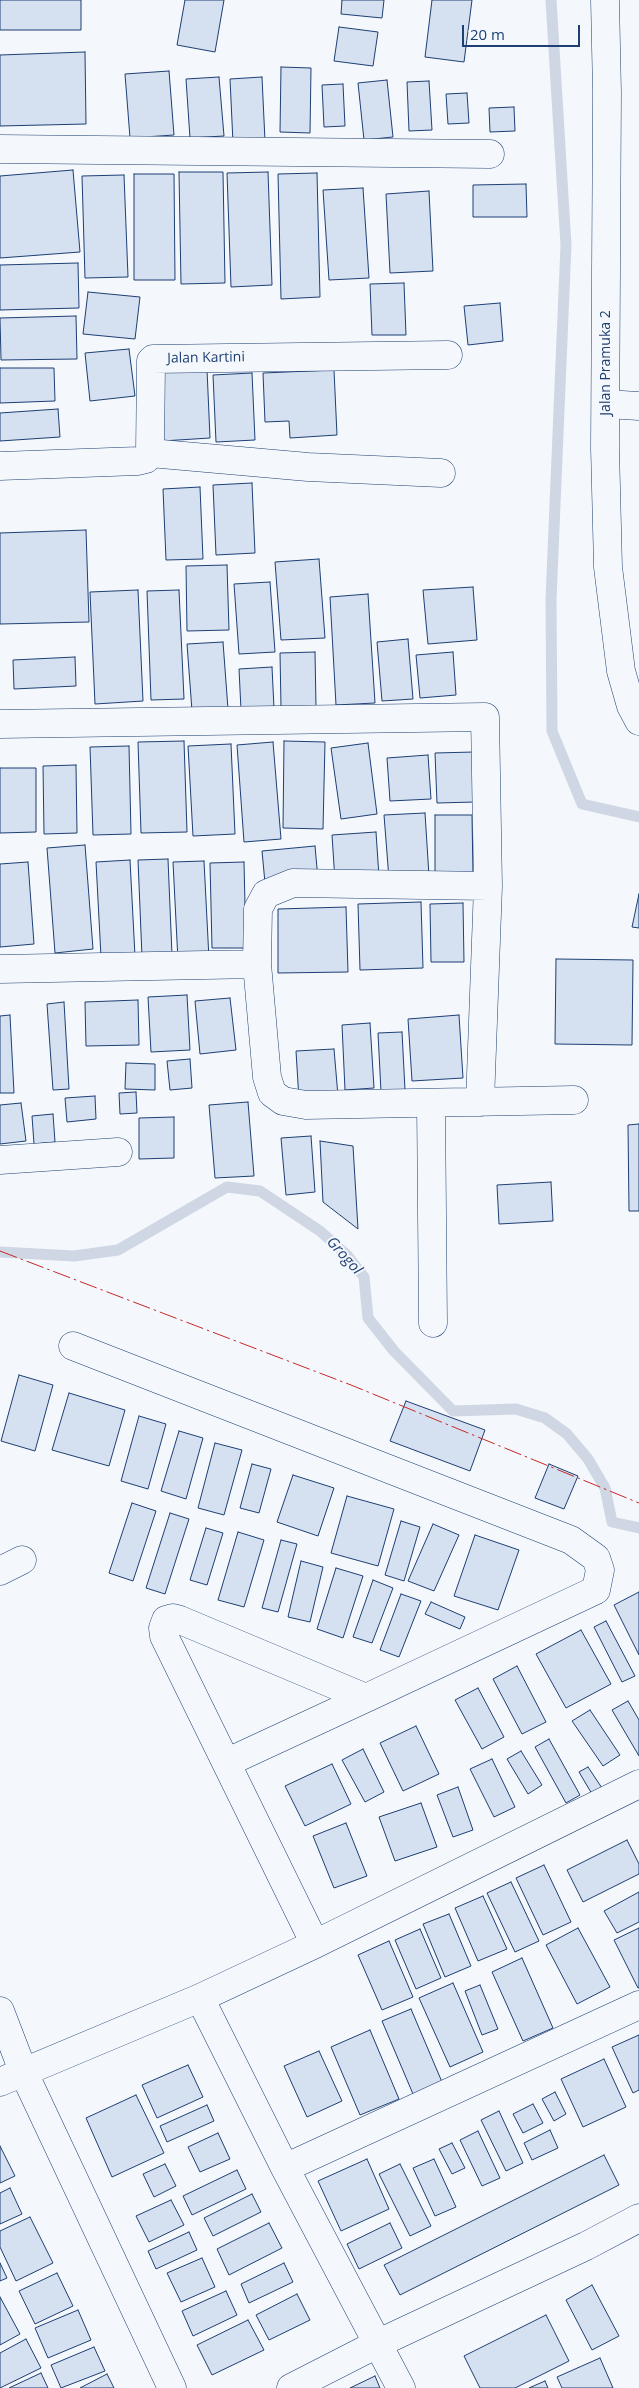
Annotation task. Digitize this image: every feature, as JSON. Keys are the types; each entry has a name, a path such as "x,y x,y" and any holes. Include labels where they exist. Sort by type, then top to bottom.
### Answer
{"street":[{"name":"Jalan Pramuka 2","path":"605,0 607,92 625,405 608,566 621,671 631,706 639,721"},
{"path":"0,148 490,154"},
{"name":"Jalan Kartini","path":"150,453 151,361 153,359 448,355"},
{"path":"0,466 138,461 146,459 150,453 308,467 441,473"},
{"path":"0,724 485,717 488,886 480,1102"},
{"path":"488,886 293,883 266,894 258,909 256,964 267,1077 272,1093 283,1101 306,1105 574,1100"},
{"path":"0,968 256,964"},
{"path":"431,1103 433,1323"},
{"path":"0,1160 118,1152"},
{"path":"73,1346 571,1540 596,1558 600,1570 596,1590 228,1762"},
{"path":"315,1944 228,1762 164,1636 163,1628 166,1620 173,1618 180,1620 366,1698"},
{"path":"12,2076 200,1998 315,1944 639,1784"},
{"path":"200,1998 285,2168 379,2343 401,2388"},
{"path":"285,2168 639,2005"},
{"path":"0,2011 12,2076 172,2388"},
{"path":"291,2388 379,2343 586,2246 639,2218"}],"building":[{"path":"0,0 81,0 81,30 0,30"},
{"path":"185,0 224,0 215,52 177,45"},
{"path":"342,0 384,0 382,18 341,14"},
{"path":"432,0 472,0 464,62 425,57"},
{"path":"339,27 378,32 373,66 334,61"},
{"path":"85,52 86,124 0,126 0,55"},
{"path":"281,67 311,68 310,133 280,132"},
{"path":"169,71 174,135 130,138 125,74"},
{"path":"219,77 224,136 190,138 186,79"},
{"path":"262,77 265,141 233,143 230,79"},
{"path":"387,80 393,137 364,140 358,83"},
{"path":"429,81 432,130 409,131 407,82"},
{"path":"343,84 345,126 324,127 322,85"},
{"path":"467,93 469,123 448,124 446,94"},
{"path":"514,107 515,131 490,132 489,108"},
{"path":"73,170 80,252 0,258 0,176"},
{"path":"179,172 223,172 225,283 181,284"},
{"path":"268,172 272,285 231,287 227,173"},
{"path":"317,173 320,297 281,299 278,174"},
{"path":"134,174 174,174 175,280 134,280"},
{"path":"124,175 128,277 85,278 82,176"},
{"path":"526,184 527,217 473,217 473,185"},
{"path":"363,188 369,278 329,280 323,190"},
{"path":"429,191 433,271 390,273 386,194"},
{"path":"78,263 79,308 0,310 0,265"},
{"path":"404,283 406,335 372,335 370,284"},
{"path":"88,292 140,297 135,339 83,334"},
{"path":"500,303 503,341 468,345 464,306"},
{"path":"76,316 77,359 1,360 0,318"},
{"path":"129,349 135,396 90,401 85,353"},
{"path":"0,368 54,368 55,401 0,403"},
{"path":"207,369 210,438 162,441 158,371"},
{"path":"334,370 337,435 290,438 289,421 265,422 263,373"},
{"path":"252,373 255,440 216,442 213,375"},
{"path":"58,409 60,437 0,441 0,413"},
{"path":"252,483 255,553 216,555 213,485"},
{"path":"200,487 203,559 166,560 163,489"},
{"path":"86,530 89,622 0,624 0,533"},
{"path":"319,559 325,638 281,640 275,562"},
{"path":"227,565 229,630 187,631 186,566"},
{"path":"270,582 275,652 239,654 234,584"},
{"path":"473,587 477,640 428,644 423,590"},
{"path":"138,590 143,701 95,704 90,592"},
{"path":"179,590 184,699 151,700 147,591"},
{"path":"368,594 375,703 336,705 330,597"},
{"path":"408,639 413,699 382,701 377,642"},
{"path":"223,642 228,709 192,711 187,644"},
{"path":"315,652 316,706 281,707 280,653"},
{"path":"453,652 456,695 420,698 416,655"},
{"path":"75,657 76,686 14,689 13,660"},
{"path":"272,667 274,708 241,710 239,669"},
{"path":"184,741 187,832 141,833 138,742"},
{"path":"284,741 325,742 323,829 283,828"},
{"path":"273,742 281,839 244,842 237,745"},
{"path":"368,743 377,814 341,819 331,748"},
{"path":"231,744 235,834 193,836 188,746"},
{"path":"129,746 131,834 93,835 90,747"},
{"path":"474,752 475,802 437,803 435,753"},
{"path":"428,755 431,799 390,801 387,758"},
{"path":"76,765 77,833 44,834 43,766"},
{"path":"0,768 36,768 36,832 0,833"},
{"path":"425,813 429,876 389,879 384,815"},
{"path":"435,815 472,815 473,876 435,876"},
{"path":"376,832 379,877 335,881 332,835"},
{"path":"85,845 93,949 55,953 47,848"},
{"path":"315,846 318,879 265,883 262,851"},
{"path":"168,859 172,955 142,957 138,860"},
{"path":"130,860 135,956 101,957 96,862"},
{"path":"204,861 209,959 178,961 173,862"},
{"path":"28,862 34,944 0,947 0,864"},
{"path":"244,862 246,948 212,948 210,863"},
{"path":"639,894 639,928 632,927"},
{"path":"421,902 423,968 360,970 358,904"},
{"path":"463,903 464,962 431,962 430,904"},
{"path":"346,907 348,972 278,973 278,909"},
{"path":"556,959 633,960 632,1045 555,1044"},
{"path":"187,995 190,1050 151,1052 148,997"},
{"path":"230,998 236,1050 200,1054 195,1001"},
{"path":"138,1000 139,1045 86,1046 85,1002"},
{"path":"64,1002 69,1089 53,1090 47,1004"},
{"path":"10,1015 14,1093 0,1093 0,1016"},
{"path":"459,1015 463,1078 412,1081 408,1019"},
{"path":"370,1023 374,1088 345,1090 342,1025"},
{"path":"402,1032 405,1090 381,1092 378,1033"},
{"path":"334,1049 338,1096 299,1100 296,1051"},
{"path":"190,1059 192,1088 170,1090 167,1061"},
{"path":"126,1063 155,1064 155,1090 125,1089"},
{"path":"136,1092 137,1113 120,1114 119,1093"},
{"path":"95,1096 96,1119 67,1122 65,1098"},
{"path":"248,1102 254,1176 215,1178 209,1105"},
{"path":"21,1103 26,1141 0,1144 0,1105"},
{"path":"53,1114 55,1142 34,1144 32,1116"},
{"path":"174,1117 174,1158 139,1159 139,1118"},
{"path":"639,1124 639,1211 629,1211 628,1125"},
{"path":"311,1136 315,1192 286,1195 281,1138"},
{"path":"320,1141 353,1146 358,1229 323,1202"},
{"path":"551,1182 553,1221 499,1224 497,1185"},
{"path":"19,1375 53,1385 35,1451 1,1441"},
{"path":"69,1393 125,1410 109,1466 52,1450"},
{"path":"406,1401 485,1430 470,1471 390,1441"},
{"path":"139,1416 166,1424 148,1489 121,1481"},
{"path":"179,1431 203,1438 186,1499 161,1491"},
{"path":"215,1443 242,1450 224,1515 198,1508"},
{"path":"252,1464 271,1469 259,1513 240,1508"},
{"path":"549,1464 578,1476 564,1509 535,1498"},
{"path":"293,1475 334,1488 318,1536 277,1522"},
{"path":"347,1496 394,1509 378,1566 331,1553"},
{"path":"132,1503 156,1511 133,1581 109,1573"},
{"path":"170,1513 189,1519 165,1594 146,1588"},
{"path":"401,1521 420,1527 404,1581 385,1575"},
{"path":"433,1524 459,1535 434,1591 408,1581"},
{"path":"206,1528 223,1533 207,1585 190,1580"},
{"path":"238,1532 264,1540 244,1607 218,1600"},
{"path":"475,1535 519,1550 498,1610 454,1596"},
{"path":"281,1540 297,1544 278,1612 262,1608"},
{"path":"301,1561 323,1567 310,1622 288,1617"},
{"path":"336,1568 363,1576 343,1638 317,1629"},
{"path":"373,1580 393,1588 372,1643 353,1637"},
{"path":"639,1592 639,1655 614,1605"},
{"path":"401,1594 421,1601 399,1657 380,1650"},
{"path":"431,1602 465,1617 460,1629 425,1614"},
{"path":"606,1621 635,1676 622,1682 594,1627"},
{"path":"581,1630 611,1684 566,1708 536,1654"},
{"path":"517,1666 546,1722 522,1734 493,1679"},
{"path":"478,1688 504,1737 482,1749 455,1700"},
{"path":"628,1701 639,1720 639,1756 612,1710"},
{"path":"590,1710 620,1755 603,1766 572,1721"},
{"path":"416,1726 439,1774 403,1791 380,1743"},
{"path":"549,1739 580,1795 566,1803 535,1747"},
{"path":"363,1749 384,1792 365,1802 342,1760"},
{"path":"521,1751 542,1785 528,1794 507,1759"},
{"path":"492,1759 515,1807 494,1817 470,1769"},
{"path":"332,1764 351,1804 305,1826 285,1786"},
{"path":"588,1767 602,1788 592,1794 579,1772"},
{"path":"458,1787 473,1830 453,1837 437,1795"},
{"path":"421,1803 437,1847 395,1861 379,1817"},
{"path":"346,1823 367,1876 334,1888 313,1836"},
{"path":"627,1840 639,1864 639,1874 583,1902 567,1870"},
{"path":"544,1865 571,1922 543,1935 516,1878"},
{"path":"511,1882 539,1941 515,1952 487,1893"},
{"path":"639,1892 639,1922 617,1933 604,1911"},
{"path":"483,1896 507,1949 478,1961 455,1908"},
{"path":"449,1914 471,1966 445,1977 423,1924"},
{"path":"578,1928 610,1987 577,2004 546,1945"},
{"path":"639,1928 639,1988 638,1988 614,1940"},
{"path":"420,1929 441,1978 416,1989 395,1940"},
{"path":"389,1941 413,1997 382,2010 358,1955"},
{"path":"522,1958 553,2028 523,2041 492,1972"},
{"path":"453,1983 483,2052 450,2067 419,1998"},
{"path":"480,1985 498,2029 482,2035 465,1991"},
{"path":"411,2009 442,2082 413,2094 382,2021"},
{"path":"370,2030 399,2099 360,2115 331,2047"},
{"path":"639,2035 639,2090 633,2093 612,2047"},
{"path":"319,2051 342,2101 307,2117 284,2066"},
{"path":"604,2059 626,2107 583,2127 561,2079"},
{"path":"188,2065 203,2097 157,2118 142,2085"},
{"path":"555,2092 566,2114 554,2121 542,2099"},
{"path":"136,2095 164,2153 112,2177 86,2118"},
{"path":"533,2104 543,2123 523,2133 513,2114"},
{"path":"207,2105 214,2121 167,2142 160,2126"},
{"path":"499,2111 523,2163 506,2171 481,2120"},
{"path":"550,2130 558,2148 532,2160 524,2143"},
{"path":"478,2131 500,2178 482,2186 460,2140"},
{"path":"218,2133 230,2159 200,2172 188,2147"},
{"path":"452,2143 465,2168 452,2174 439,2149"},
{"path":"0,2146 15,2176 0,2183"},
{"path":"604,2155 619,2185 400,2295 384,2265"},
{"path":"367,2159 389,2209 341,2231 318,2181"},
{"path":"434,2159 456,2207 435,2216 413,2168"},
{"path":"165,2164 176,2186 154,2197 143,2174"},
{"path":"400,2164 431,2226 410,2236 379,2174"},
{"path":"237,2170 246,2189 192,2215 183,2196"},
{"path":"10,2188 22,2214 0,2224 0,2193"},
{"path":"252,2194 261,2212 213,2236 204,2218"},
{"path":"171,2200 184,2225 149,2242 136,2216"},
{"path":"30,2217 53,2263 16,2281 0,2247 0,2231"},
{"path":"269,2223 282,2248 229,2275 217,2249"},
{"path":"390,2223 402,2248 359,2269 347,2244"},
{"path":"189,2232 197,2250 156,2269 148,2251"},
{"path":"202,2258 215,2287 181,2302 167,2273"},
{"path":"0,2263 7,2278 0,2281"},
{"path":"284,2263 293,2282 249,2303 241,2284"},
{"path":"57,2273 73,2306 35,2324 19,2291"},
{"path":"592,2285 619,2336 592,2350 566,2300"},
{"path":"226,2291 237,2315 193,2336 182,2311"},
{"path":"297,2294 310,2320 269,2340 256,2315"},
{"path":"0,2297 20,2334 0,2345"},
{"path":"78,2310 91,2340 48,2358 35,2328"},
{"path":"546,2315 569,2361 515,2388 480,2388 464,2356"},
{"path":"248,2320 264,2350 212,2375 197,2345"},
{"path":"26,2339 41,2368 0,2388 0,2353"},
{"path":"94,2347 105,2371 61,2388 51,2365"},
{"path":"600,2358 613,2388 562,2388 557,2377"},
{"path":"41,2373 48,2388 9,2388"},
{"path":"107,2374 114,2388 80,2388"},
{"path":"375,2376 380,2388 350,2388"},
{"path":"545,2381 548,2388 529,2388"}],"waterway":[{"path":"551,0 566,245 551,599 552,731 582,804 639,817"},
{"name":"Grogol","path":"0,1252 74,1256 118,1250 227,1187 260,1191 320,1231 347,1255 364,1277 368,1318 394,1351 453,1411 516,1409 545,1418 567,1434 588,1459 605,1488 612,1522 639,1528"}],"power":[{"path":"0,1251 351,1385 639,1503"}]}
